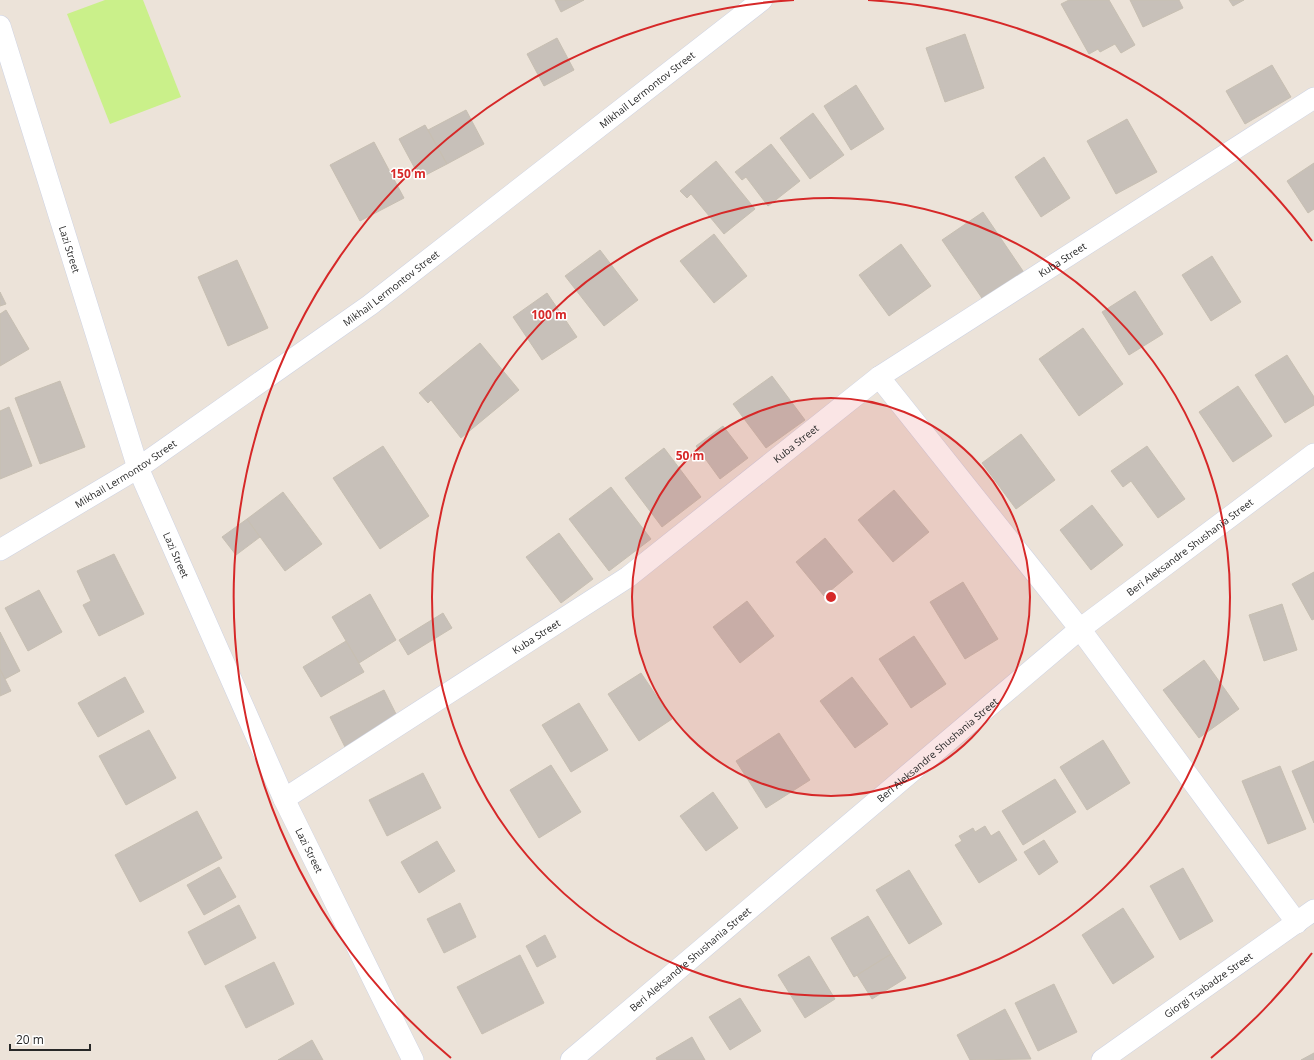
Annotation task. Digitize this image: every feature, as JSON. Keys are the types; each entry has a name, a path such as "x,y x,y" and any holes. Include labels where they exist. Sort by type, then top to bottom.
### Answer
{"street":[{"name":"Mikhail Lermontov Street","path":"0,550 138,468 370,305 762,0"},
{"name":"Lazi Street","path":"0,26 138,468 284,799 413,1060"},
{"name":"Kuba Street","path":"284,799 628,576 879,377 1314,98"},
{"path":"879,377 1080,629 1297,923"},
{"name":"Beri Aleksandre Shushania Street","path":"571,1060 1080,629 1314,454"},
{"name":"Giorgi Tsabadze Street","path":"1102,1060 1314,910"}],"green space":[{"path":"105,0 143,0 181,97 110,124 67,14"}],"building":[{"path":"555,0 584,0 561,12"},
{"path":"1069,0 1109,0 1135,45 1121,53 1115,44 1100,52 1098,49 1089,54 1061,4"},
{"path":"1130,0 1179,0 1183,8 1143,27"},
{"path":"1229,0 1244,0 1233,6"},
{"path":"965,34 984,88 945,102 926,48"},
{"path":"557,38 574,70 544,86 527,54"},
{"path":"1272,65 1291,97 1245,124 1226,91"},
{"path":"856,85 884,129 851,150 824,106"},
{"path":"466,110 484,144 447,164 428,130"},
{"path":"813,113 844,155 810,179 780,138"},
{"path":"1127,119 1157,172 1116,194 1087,141"},
{"path":"425,125 447,164 420,178 399,139"},
{"path":"374,142 404,198 360,221 330,165"},
{"path":"771,144 800,181 768,206 746,177 742,180 735,172"},
{"path":"1044,157 1070,198 1041,217 1015,177"},
{"path":"716,161 755,209 724,234 691,194 687,198 680,191"},
{"path":"1314,163 1314,209 1308,213 1287,181"},
{"path":"983,212 1025,274 984,301 942,240"},
{"path":"714,234 747,276 714,303 680,261"},
{"path":"901,244 931,286 889,316 859,275"},
{"path":"600,250 638,300 604,326 565,276"},
{"path":"1212,256 1241,302 1211,321 1182,275"},
{"path":"237,260 268,328 228,346 198,277"},
{"path":"1135,291 1163,334 1129,355 1102,312"},
{"path":"0,292 6,304 0,306"},
{"path":"547,293 577,337 542,360 513,317"},
{"path":"6,310 29,349 0,366 0,314"},
{"path":"1083,328 1123,384 1079,416 1039,359"},
{"path":"480,343 519,390 461,438 431,400 428,403 419,393"},
{"path":"1287,355 1314,397 1314,405 1285,423 1255,375"},
{"path":"772,376 805,420 766,448 733,404"},
{"path":"60,381 85,447 40,464 15,398"},
{"path":"1238,386 1272,436 1233,462 1199,412"},
{"path":"9,407 32,466 0,479 0,411"},
{"path":"723,426 748,458 720,479 696,446"},
{"path":"1021,434 1055,480 1016,509 982,463"},
{"path":"383,446 429,516 380,549 333,478"},
{"path":"1147,446 1185,499 1158,518 1131,481 1123,487 1111,471"},
{"path":"664,448 701,497 662,527 625,478"},
{"path":"611,487 651,539 609,571 569,519"},
{"path":"894,490 929,532 893,562 858,520"},
{"path":"283,492 322,544 285,571 247,519"},
{"path":"1092,505 1123,545 1091,570 1060,530"},
{"path":"247,519 260,537 236,555 222,537"},
{"path":"559,533 593,579 561,603 526,557"},
{"path":"825,538 853,572 824,596 796,562"},
{"path":"114,554 144,614 99,636 83,605 91,601 77,571"},
{"path":"1314,572 1314,619 1312,620 1292,584"},
{"path":"963,582 998,639 965,659 930,602"},
{"path":"39,590 62,632 28,651 5,608"},
{"path":"370,594 396,640 359,663 332,617"},
{"path":"747,601 774,636 740,663 713,627"},
{"path":"1282,604 1297,650 1264,661 1249,615"},
{"path":"443,613 452,628 408,655 399,640"},
{"path":"0,632 20,671 5,679 0,669"},
{"path":"914,636 946,684 911,708 879,659"},
{"path":"346,641 364,672 321,697 303,667"},
{"path":"1204,660 1239,709 1199,738 1163,690"},
{"path":"0,669 11,691 0,696"},
{"path":"641,673 672,719 639,741 608,694"},
{"path":"125,677 144,712 98,737 78,703"},
{"path":"852,677 888,724 855,748 820,701"},
{"path":"384,690 401,724 347,751 330,717"},
{"path":"579,703 608,750 571,772 542,725"},
{"path":"149,730 176,778 126,805 99,756"},
{"path":"779,733 810,780 766,808 736,761"},
{"path":"1103,740 1130,783 1087,810 1060,767"},
{"path":"1314,761 1314,823 1292,771"},
{"path":"551,765 581,812 539,838 510,790"},
{"path":"1280,766 1306,829 1268,844 1242,781"},
{"path":"423,773 441,808 387,836 369,800"},
{"path":"1055,779 1076,812 1023,845 1002,811"},
{"path":"713,792 738,828 706,851 680,816"},
{"path":"197,811 222,858 140,902 115,855"},
{"path":"985,826 991,836 999,831 1017,860 979,883 955,845 962,841 959,836 973,828 975,832"},
{"path":"1044,840 1058,862 1039,875 1024,852"},
{"path":"437,841 455,871 419,893 401,862"},
{"path":"219,867 236,897 204,915 187,885"},
{"path":"1183,868 1213,921 1180,940 1150,886"},
{"path":"909,870 942,924 909,944 876,890"},
{"path":"460,903 476,937 444,953 427,919"},
{"path":"239,905 256,938 205,965 188,932"},
{"path":"1123,908 1154,957 1113,984 1082,935"},
{"path":"868,916 891,954 854,977 831,938"},
{"path":"545,935 556,957 537,967 526,946"},
{"path":"891,954 906,978 872,999 857,975"},
{"path":"520,955 544,1003 482,1034 457,987"},
{"path":"809,956 835,999 805,1018 778,975"},
{"path":"274,962 294,1004 246,1028 225,986"},
{"path":"1054,984 1077,1032 1038,1051 1015,1003"},
{"path":"740,998 761,1031 730,1050 709,1017"},
{"path":"1005,1009 1031,1059 970,1060 957,1035"},
{"path":"692,1037 705,1060 657,1060 656,1058"},
{"path":"312,1040 323,1060 278,1060"},
{"path":"1314,1053 1314,1060 1301,1060"}]}
